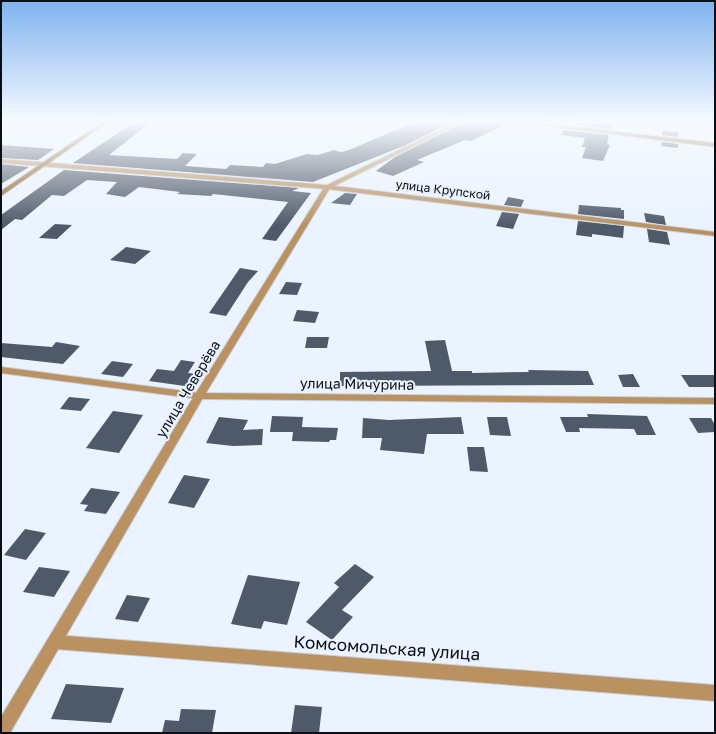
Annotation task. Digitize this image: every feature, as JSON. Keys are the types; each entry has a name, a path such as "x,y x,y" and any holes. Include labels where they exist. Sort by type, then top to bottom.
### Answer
{"main road":[{"path":"1,194 54,157"}],"street":[{"path":"327,187 388,157"},
{"name":"улица Крупской","path":"1,161 327,187 715,234"},
{"name":"улица Чеверёва","path":"1,733 199,396 327,187"},
{"name":"улица Мичурина","path":"1,370 199,396 715,401"},
{"name":"Комсомольская улица","path":"55,642 715,693"}],"building":[{"path":"1,157 42,157 38,160"},
{"path":"82,157 147,157 177,159 179,157 194,157 185,166 226,169 230,165 263,167 266,163 275,164 297,157 375,157 313,182 73,163"},
{"path":"395,157 424,157 417,160 424,162 393,176 376,171"},
{"path":"582,157 605,157 603,161"},
{"path":"1,164 29,167 1,184"},
{"path":"64,170 299,188 292,191 311,193 276,241 262,239 288,202 213,194 211,196 177,194 180,192 139,187 125,197 106,194 117,182 87,180 64,196 52,195 22,220 15,219 1,230 1,215"},
{"path":"345,193 357,194 350,205 331,203"},
{"path":"508,197 524,200 521,207 504,205"},
{"path":"579,205 621,208 621,210 624,210 624,219 578,214"},
{"path":"502,212 519,214 513,229 496,226"},
{"path":"644,213 664,216 666,225 646,222"},
{"path":"578,221 624,226 623,238 592,234 592,237 576,235"},
{"path":"55,224 72,225 57,239 39,238"},
{"path":"647,229 667,232 670,245 649,242"},
{"path":"126,247 151,251 135,264 110,260"},
{"path":"240,268 258,271 248,282 226,316 209,313"},
{"path":"286,282 302,283 297,295 279,294"},
{"path":"297,310 319,312 315,323 293,321"},
{"path":"307,337 329,337 327,348 305,348"},
{"path":"445,340 452,371 472,371 472,373 529,372 528,370 588,371 594,385 340,386 340,372 431,371 425,341"},
{"path":"56,342 80,346 63,364 1,357 1,343 52,347"},
{"path":"181,360 195,362 188,373 199,374 192,387 149,381 157,369 174,371"},
{"path":"112,361 133,364 123,377 101,374"},
{"path":"633,374 640,387 623,387 618,375"},
{"path":"681,375 715,375 715,387 689,387"},
{"path":"69,397 90,399 81,411 60,409"},
{"path":"113,411 143,415 119,453 86,448"},
{"path":"587,414 647,416 656,435 637,435 634,429 579,428 580,432 566,432 560,417 588,417"},
{"path":"272,416 303,417 302,427 338,428 336,440 330,440 329,442 292,441 293,432 270,432"},
{"path":"219,417 248,420 243,430 263,429 262,445 233,446 206,443"},
{"path":"461,417 464,434 427,434 424,454 380,450 382,438 362,438 363,418 389,420"},
{"path":"487,417 507,417 511,436 490,435"},
{"path":"689,418 711,418 715,425 715,432 698,433"},
{"path":"467,447 484,447 488,472 470,471"},
{"path":"184,475 210,479 194,508 168,503"},
{"path":"91,488 120,492 106,514 84,511 88,505 80,504"},
{"path":"25,529 46,533 26,560 4,555"},
{"path":"355,564 374,577 342,610 353,617 332,640 306,622 339,587 334,583"},
{"path":"39,567 70,571 54,597 23,592"},
{"path":"248,575 300,582 287,625 264,621 261,629 231,624"},
{"path":"127,595 150,598 138,622 115,619"},
{"path":"66,684 124,688 111,723 51,719"},
{"path":"295,705 322,707 319,733 291,733"},
{"path":"181,709 216,710 212,733 162,733 165,720 179,721"}]}
